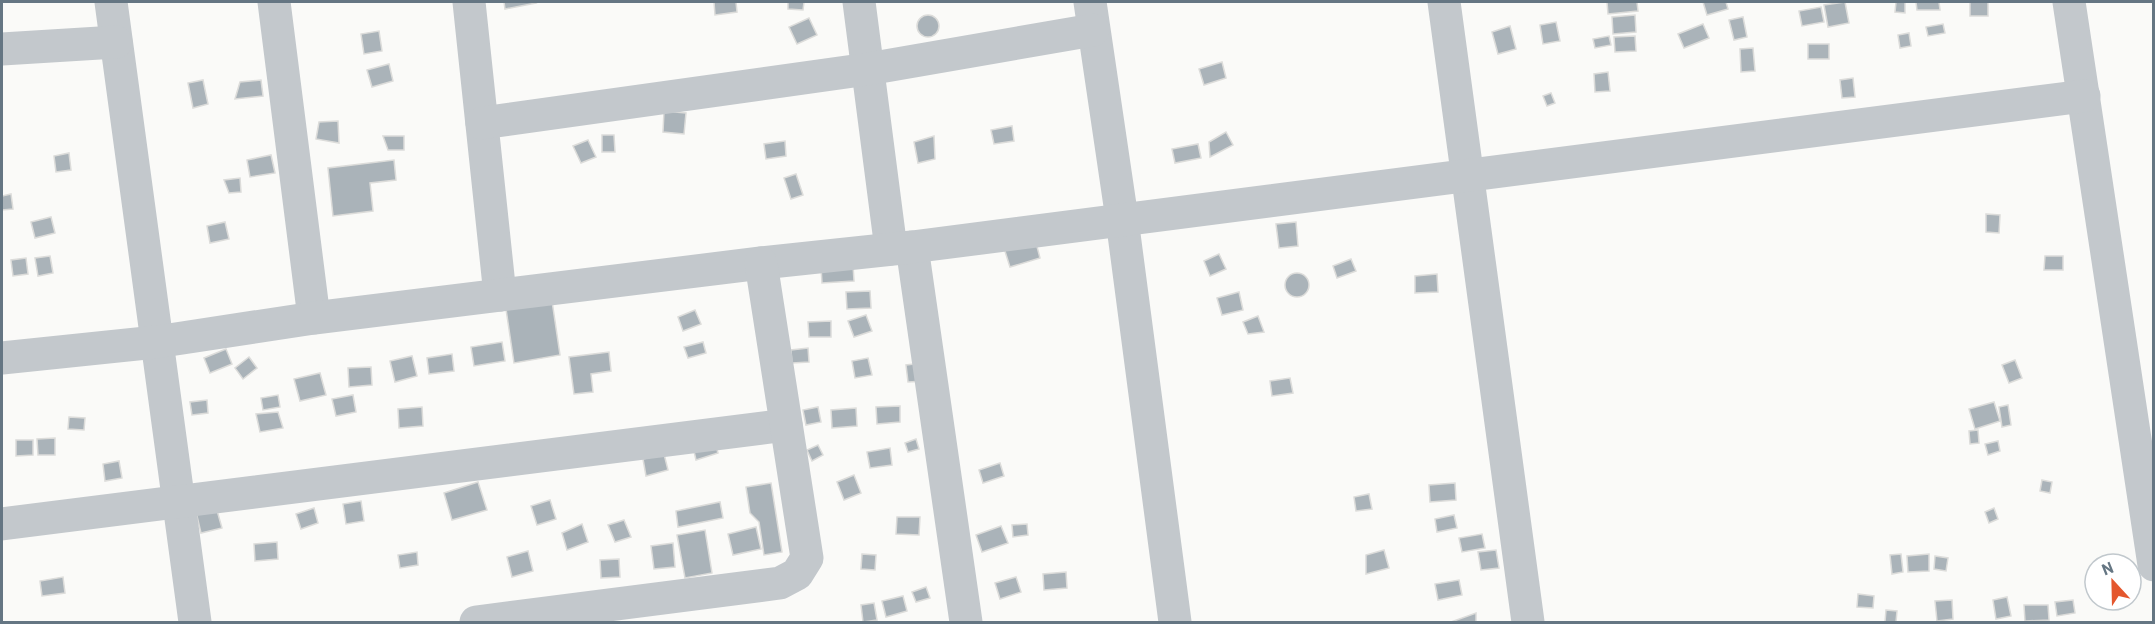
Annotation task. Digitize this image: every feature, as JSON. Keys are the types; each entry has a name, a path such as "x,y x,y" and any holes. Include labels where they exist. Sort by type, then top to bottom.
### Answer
{"street":[{"path":"111,2 195,622"},
{"path":"274,2 314,318"},
{"path":"469,2 500,295"},
{"path":"859,2 868,69 966,622"},
{"path":"1446,2 1466,174 1527,622"},
{"path":"2070,2 2154,565"},
{"path":"482,123 868,69 1092,16 1122,219 1175,622"},
{"path":"2,49 116,42"},
{"path":"2,358 156,342 314,318 901,248 2084,96"},
{"path":"476,622 520,620 780,583 797,574 807,558 761,263"},
{"path":"2,524 786,425"}],"building":[{"path":"504,2 535,2 536,3 505,9"},
{"path":"714,2 736,2 737,12 715,15"},
{"path":"788,2 804,2 803,10 788,9"},
{"path":"1607,2 1637,2 1638,11 1608,14"},
{"path":"1703,2 1726,2 1728,9 1707,15"},
{"path":"1845,2 1849,23 1828,27 1824,5"},
{"path":"1896,2 1905,2 1905,13 1895,12"},
{"path":"1916,2 1939,2 1940,10 1917,10"},
{"path":"1970,2 1988,2 1988,16 1970,16"},
{"path":"1821,7 1824,22 1802,26 1799,11"},
{"path":"928,15 936,18 939,26 936,34 928,37 920,34 917,26 920,18"},
{"path":"1635,15 1636,32 1613,34 1612,17"},
{"path":"1743,17 1747,37 1734,40 1729,20"},
{"path":"809,18 817,35 797,44 789,27"},
{"path":"1556,22 1560,41 1543,44 1540,25"},
{"path":"1703,24 1709,38 1684,48 1678,34"},
{"path":"1943,24 1945,33 1928,36 1926,27"},
{"path":"1510,26 1516,49 1498,54 1492,32"},
{"path":"379,31 382,51 364,54 361,34"},
{"path":"1909,33 1911,46 1900,48 1898,35"},
{"path":"1609,36 1611,45 1595,48 1593,39"},
{"path":"1635,36 1636,51 1615,52 1614,37"},
{"path":"1808,44 1829,44 1829,59 1808,59"},
{"path":"1753,48 1755,71 1741,72 1740,49"},
{"path":"1222,62 1226,78 1204,85 1199,69"},
{"path":"389,64 393,81 372,87 367,70"},
{"path":"1608,72 1610,91 1595,92 1594,74"},
{"path":"1853,78 1855,97 1842,98 1840,80"},
{"path":"203,80 208,104 193,108 188,83"},
{"path":"261,80 263,96 235,99 240,82"},
{"path":"1551,93 1555,103 1547,106 1543,96"},
{"path":"664,111 686,113 684,134 663,132"},
{"path":"338,121 339,143 316,139 319,122"},
{"path":"1012,126 1014,141 994,144 991,130"},
{"path":"1226,132 1233,145 1210,157 1209,142"},
{"path":"602,135 614,135 615,152 602,152"},
{"path":"383,136 404,136 404,150 388,150"},
{"path":"934,136 935,159 918,163 914,142"},
{"path":"588,140 596,157 581,163 573,146"},
{"path":"785,141 786,156 766,159 764,144"},
{"path":"1198,144 1201,158 1175,163 1172,149"},
{"path":"69,153 71,170 56,172 54,156"},
{"path":"271,155 275,173 250,177 247,160"},
{"path":"394,160 396,180 370,183 373,211 333,216 328,168"},
{"path":"796,174 803,195 791,199 784,178"},
{"path":"240,178 241,192 229,193 224,180"},
{"path":"11,194 13,209 2,210 2,196"},
{"path":"1986,214 2000,215 1999,233 1986,232"},
{"path":"51,217 55,233 35,238 31,222"},
{"path":"225,222 229,239 210,243 207,226"},
{"path":"1296,222 1298,246 1279,248 1276,224"},
{"path":"1035,239 1040,258 1010,267 1004,248"},
{"path":"1219,254 1226,269 1210,276 1204,261"},
{"path":"50,256 53,273 38,276 35,258"},
{"path":"2045,256 2063,256 2063,270 2044,270"},
{"path":"26,258 28,274 13,276 11,260"},
{"path":"1351,259 1356,271 1337,278 1333,266"},
{"path":"853,265 854,281 822,283 821,267"},
{"path":"1297,273 1305,277 1309,285 1305,293 1297,297 1289,293 1285,285 1289,277"},
{"path":"1437,274 1438,292 1415,293 1415,276"},
{"path":"870,291 871,308 847,309 846,292"},
{"path":"1239,292 1243,310 1222,315 1217,298"},
{"path":"552,301 560,355 514,363 506,309"},
{"path":"695,310 701,324 683,331 678,317"},
{"path":"866,315 872,331 854,337 848,321"},
{"path":"1258,316 1264,332 1248,334 1243,322"},
{"path":"831,321 831,337 809,337 808,322"},
{"path":"502,342 505,361 474,366 471,347"},
{"path":"703,342 706,353 688,358 684,347"},
{"path":"808,348 809,362 792,363 791,350"},
{"path":"226,349 232,364 210,373 204,358"},
{"path":"609,352 611,371 591,374 593,392 574,394 569,357"},
{"path":"452,354 454,371 429,374 427,358"},
{"path":"412,356 417,376 395,382 390,361"},
{"path":"249,357 257,368 243,379 235,368"},
{"path":"868,358 872,375 855,378 852,361"},
{"path":"2015,360 2022,378 2009,383 2002,365"},
{"path":"923,363 925,381 908,382 906,365"},
{"path":"371,367 372,385 349,387 348,368"},
{"path":"320,373 326,395 300,401 294,379"},
{"path":"1290,378 1293,393 1272,396 1270,381"},
{"path":"278,395 280,407 263,410 261,398"},
{"path":"353,395 356,412 336,416 332,399"},
{"path":"207,400 208,413 192,415 190,402"},
{"path":"1994,402 2000,421 1975,429 1969,409"},
{"path":"2008,405 2011,425 2002,427 1999,407"},
{"path":"900,406 900,422 877,424 876,407"},
{"path":"422,407 423,426 399,428 398,409"},
{"path":"818,407 821,422 806,425 803,410"},
{"path":"856,408 857,426 832,428 831,410"},
{"path":"278,412 283,428 260,432 256,414"},
{"path":"69,417 85,418 84,430 68,429"},
{"path":"1978,430 1979,443 1970,444 1969,431"},
{"path":"55,438 55,455 38,455 37,439"},
{"path":"916,439 919,449 908,452 905,443"},
{"path":"16,440 33,440 33,455 16,456"},
{"path":"714,440 718,453 696,460 693,447"},
{"path":"1998,441 2000,451 1988,455 1985,444"},
{"path":"818,445 823,455 812,461 807,450"},
{"path":"890,448 892,465 870,468 867,452"},
{"path":"664,454 668,470 646,476 643,459"},
{"path":"119,461 122,478 105,481 103,464"},
{"path":"1000,463 1004,476 983,483 979,470"},
{"path":"854,475 861,493 844,500 837,482"},
{"path":"2042,480 2052,482 2050,493 2040,491"},
{"path":"478,482 487,510 452,520 444,493"},
{"path":"771,483 782,552 764,555 759,522 750,513 746,487"},
{"path":"1455,483 1456,500 1430,502 1429,485"},
{"path":"1369,494 1372,509 1356,511 1354,497"},
{"path":"550,500 556,519 537,525 531,506"},
{"path":"361,501 364,521 346,524 343,504"},
{"path":"720,502 723,518 678,527 676,511"},
{"path":"216,507 222,528 201,533 196,512"},
{"path":"314,508 318,523 301,529 296,514"},
{"path":"1994,508 1998,519 1989,523 1985,512"},
{"path":"1454,515 1457,528 1437,532 1435,519"},
{"path":"897,517 920,517 919,535 896,534"},
{"path":"624,520 631,537 615,542 608,525"},
{"path":"582,524 588,542 567,550 562,533"},
{"path":"1027,524 1028,535 1013,537 1012,525"},
{"path":"1001,526 1008,543 982,552 976,535"},
{"path":"756,527 761,549 733,555 728,534"},
{"path":"705,530 712,573 685,578 677,535"},
{"path":"1482,534 1485,548 1462,552 1459,538"},
{"path":"277,542 278,559 255,561 254,544"},
{"path":"673,543 675,567 654,569 651,546"},
{"path":"1384,550 1389,568 1366,574 1366,555"},
{"path":"1496,550 1499,568 1481,570 1478,552"},
{"path":"528,551 533,571 512,577 507,557"},
{"path":"417,552 418,565 400,568 398,555"},
{"path":"862,554 876,555 875,570 861,569"},
{"path":"1901,554 1903,572 1892,574 1890,555"},
{"path":"1929,554 1929,571 1908,572 1907,556"},
{"path":"1935,556 1948,558 1946,571 1934,569"},
{"path":"619,559 620,577 601,578 600,560"},
{"path":"1066,572 1067,588 1044,590 1043,574"},
{"path":"63,577 65,593 42,596 40,581"},
{"path":"1016,577 1021,592 1000,599 995,583"},
{"path":"1459,580 1462,595 1438,600 1435,584"},
{"path":"926,587 930,598 916,602 912,592"},
{"path":"1858,594 1874,596 1873,608 1857,607"},
{"path":"903,596 907,611 886,617 882,601"},
{"path":"2007,597 2011,616 1996,619 1993,600"},
{"path":"1952,600 1953,619 1937,621 1935,601"},
{"path":"2073,600 2075,613 2057,616 2055,602"},
{"path":"874,603 877,620 863,622 861,605"},
{"path":"2024,605 2048,605 2049,620 2025,621"},
{"path":"1886,610 1897,611 1896,622 1885,622"},
{"path":"1476,613 1476,622 1451,622"}]}
